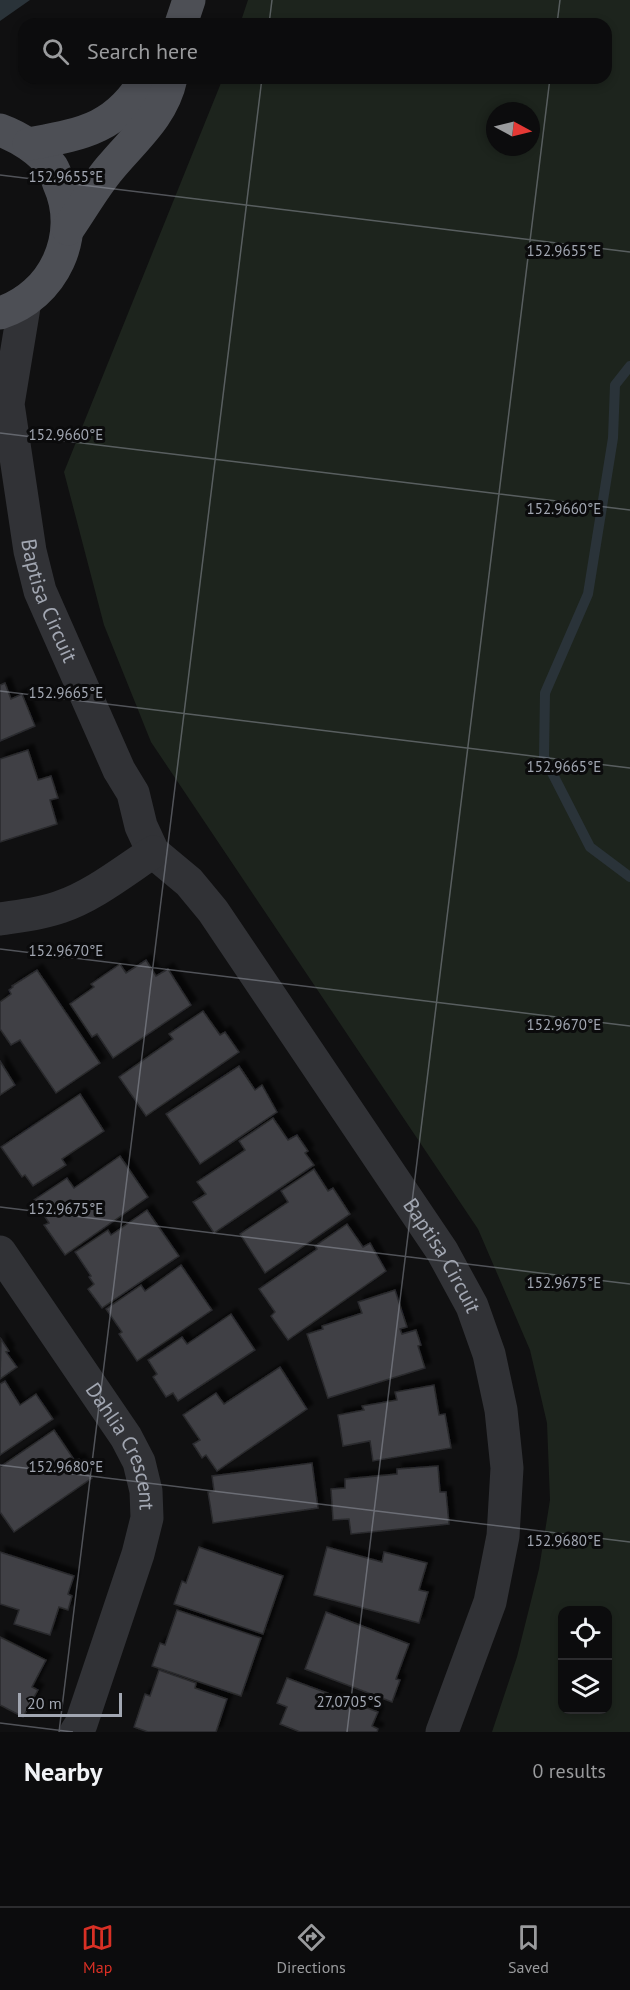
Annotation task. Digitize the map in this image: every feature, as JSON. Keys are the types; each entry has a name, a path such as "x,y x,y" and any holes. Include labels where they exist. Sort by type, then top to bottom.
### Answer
{"main road":[{"path":"184,18 189,0"},
{"path":"14,137 75,135 97,127 117,116 142,84"},
{"path":"68,229 108,171 148,127 164,102 169,84"},
{"path":"12,307 47,282 61,257 68,229 65,196 52,167 14,137"}],"street":[{"name":"Baptisa Circuit","path":"12,307 4,399 30,551 40,591 119,770 133,793 141,826 153,852 189,882 213,911 435,1241 471,1306 489,1354 501,1410 507,1468 503,1536 490,1602 442,1732"},
{"path":"0,919 32,915 61,907 88,893 153,852"},
{"name":"Dahlia Crescent","path":"0,1252 126,1437 139,1462 146,1491 147,1518 138,1554 76,1732"}],"shaded area":[{"path":"0,0 30,0 0,21"},
{"path":"248,0 630,0 630,1732 492,1732 517,1657 539,1569 550,1500 547,1423 530,1350 478,1229 151,742 104,625 64,472 221,84 612,84 612,18 242,18"}],"building":[{"path":"5,683 11,699 22,694 35,726 0,741 0,685"},
{"path":"28,750 38,780 51,776 58,798 50,800 57,824 0,842 0,759"},
{"path":"146,960 156,976 168,969 191,1005 113,1058 97,1034 92,1037 70,1004 94,987 91,984 120,964 126,973"},
{"path":"37,970 100,1063 56,1093 20,1040 11,1045 0,1029 0,1002 11,994 9,990 12,986"},
{"path":"203,1011 220,1035 225,1032 239,1052 146,1116 119,1077 173,1039 169,1034"},
{"path":"0,1061 15,1085 0,1095"},
{"path":"239,1066 255,1090 262,1085 277,1112 200,1164 166,1114"},
{"path":"80,1094 104,1131 62,1159 66,1165 33,1186 25,1175 22,1177 1,1147"},
{"path":"273,1118 288,1140 297,1135 308,1151 305,1153 314,1165 214,1233 193,1202 206,1194 197,1182 245,1150 239,1141"},
{"path":"120,1156 148,1197 65,1255 44,1225 49,1223 34,1200 67,1178 74,1188"},
{"path":"314,1169 328,1191 333,1188 350,1214 265,1273 240,1234 288,1202 281,1191"},
{"path":"147,1210 179,1256 102,1308 88,1289 94,1284 75,1252 108,1230 111,1235"},
{"path":"347,1224 363,1247 370,1243 386,1271 288,1340 271,1316 275,1312 259,1289 317,1249 315,1246"},
{"path":"181,1265 212,1310 137,1361 119,1334 122,1332 106,1309 141,1285 145,1291"},
{"path":"395,1290 407,1327 400,1329 402,1334 416,1330 425,1368 328,1398 307,1334 323,1329 322,1326 362,1313 358,1302"},
{"path":"231,1314 255,1350 178,1401 173,1393 166,1397 153,1377 157,1374 148,1360 182,1337 187,1344"},
{"path":"1,1339 9,1351 6,1352 17,1367 0,1379"},
{"path":"280,1367 307,1409 217,1471 206,1455 202,1458 193,1444 200,1440 183,1415 216,1393 224,1404"},
{"path":"5,1381 20,1405 36,1394 53,1419 0,1455 0,1384"},
{"path":"434,1385 439,1415 445,1414 451,1448 373,1461 370,1441 343,1446 338,1415 364,1410 362,1406 397,1400 395,1392"},
{"path":"54,1430 75,1461 79,1459 92,1478 14,1532 0,1512 0,1467"},
{"path":"312,1463 318,1508 213,1523 208,1492 214,1491 212,1476"},
{"path":"438,1466 440,1492 446,1492 449,1524 351,1534 349,1519 333,1520 331,1489 345,1488 345,1479 397,1474 397,1469"},
{"path":"199,1547 283,1576 263,1634 174,1604 182,1581 186,1583"},
{"path":"327,1547 382,1562 384,1552 427,1563 419,1590 428,1592 419,1623 314,1595"},
{"path":"0,1552 74,1576 68,1594 72,1596 68,1610 59,1607 50,1635 14,1624 19,1610 0,1604"},
{"path":"177,1610 261,1638 241,1696 152,1666 160,1643 165,1645"},
{"path":"326,1612 409,1644 396,1679 400,1680 392,1702 305,1669"},
{"path":"0,1637 46,1660 32,1687 38,1690 23,1717 0,1705"},
{"path":"159,1670 196,1683 195,1688 227,1699 216,1732 148,1732 134,1727 145,1694 150,1696"},
{"path":"287,1678 378,1712 372,1726 378,1729 377,1732 300,1732 280,1724 287,1707 277,1703"}],"waterway":[{"path":"630,366 615,385 613,438 588,594 545,693 544,757 590,847 630,877"}]}
